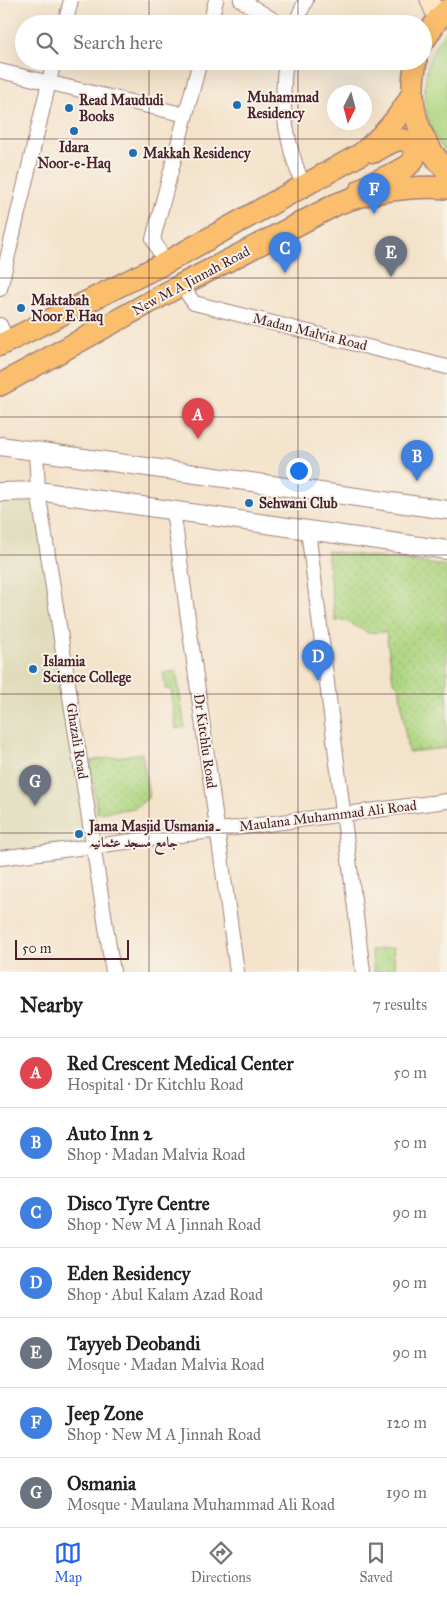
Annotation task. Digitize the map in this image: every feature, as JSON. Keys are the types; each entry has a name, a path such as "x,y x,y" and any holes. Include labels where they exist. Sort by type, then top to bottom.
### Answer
{"main road":[{"path":"432,23 438,10"},
{"path":"414,70 412,94 415,116 422,136 433,154 447,171"},
{"name":"New M A Jinnah Road","path":"2,337 165,263 361,154 394,124 412,94"},
{"path":"353,197 367,184 406,167 413,161 415,152 410,142 403,139 395,140 372,152 361,154"},
{"name":"New M A Jinnah Road","path":"0,386 181,285 337,204 353,197 413,188 447,188"}],"street":[{"path":"68,15 72,0"},
{"path":"212,15 216,0"},
{"path":"241,0 265,15"},
{"path":"299,15 306,0"},
{"path":"0,289 51,70"},
{"path":"165,263 153,239 198,70"},
{"path":"285,70 285,125 294,165 304,187"},
{"path":"0,71 186,115"},
{"name":"Madan Malvia Road","path":"181,285 194,303 447,367"},
{"path":"0,446 447,510"},
{"name":"Ghazali Road","path":"36,451 38,491 113,972"},
{"path":"0,492 38,491 447,550"},
{"name":"Dr Kitchlu Road","path":"174,510 237,972"},
{"path":"308,530 363,972"},
{"name":"Maulana Muhammad Ali Road","path":"0,858 447,801"}],"shaded area":[{"name":"Islamia Science College","path":"38,491 94,846 0,858 0,493"}],"green space":[{"path":"447,30 447,153 437,140 430,125 424,92 427,70 432,70 432,54 437,43"},
{"path":"327,551 447,566 447,748 408,752 399,686 393,681 386,632 368,633 344,620 335,621"},
{"path":"176,671 185,727 176,729 171,689 165,689 163,673"},
{"path":"142,753 149,797 135,808 97,813 90,761"},
{"path":"393,948 396,972 374,972 371,950"}],"place":[{"name":"Muhammad Residency","path":"237,105"},
{"name":"Read Maududi Books","path":"69,108"},
{"name":"Idara Noor-e-Haq","path":"74,131"},
{"name":"Makkah Residency","path":"133,153"},
{"name":"Jeep Zone","path":"374,214"},
{"name":"Disco Tyre Centre","path":"285,273"},
{"name":"Tayyeb Deobandi","path":"391,277"},
{"name":"Maktabah Noor E Haq","path":"21,308"},
{"name":"Red Crescent Medical Center","path":"198,439"},
{"name":"Auto Inn 2","path":"417,481"},
{"name":"Sehwani Club","path":"249,503"},
{"name":"Islamia Science College","path":"33,669"},
{"name":"Eden Residency","path":"318,681"},
{"name":"Osmania","path":"35,806"},
{"name":"Jama Masjid Usmania۔ جامع مسجد عثمانیہ","path":"79,834"}]}
